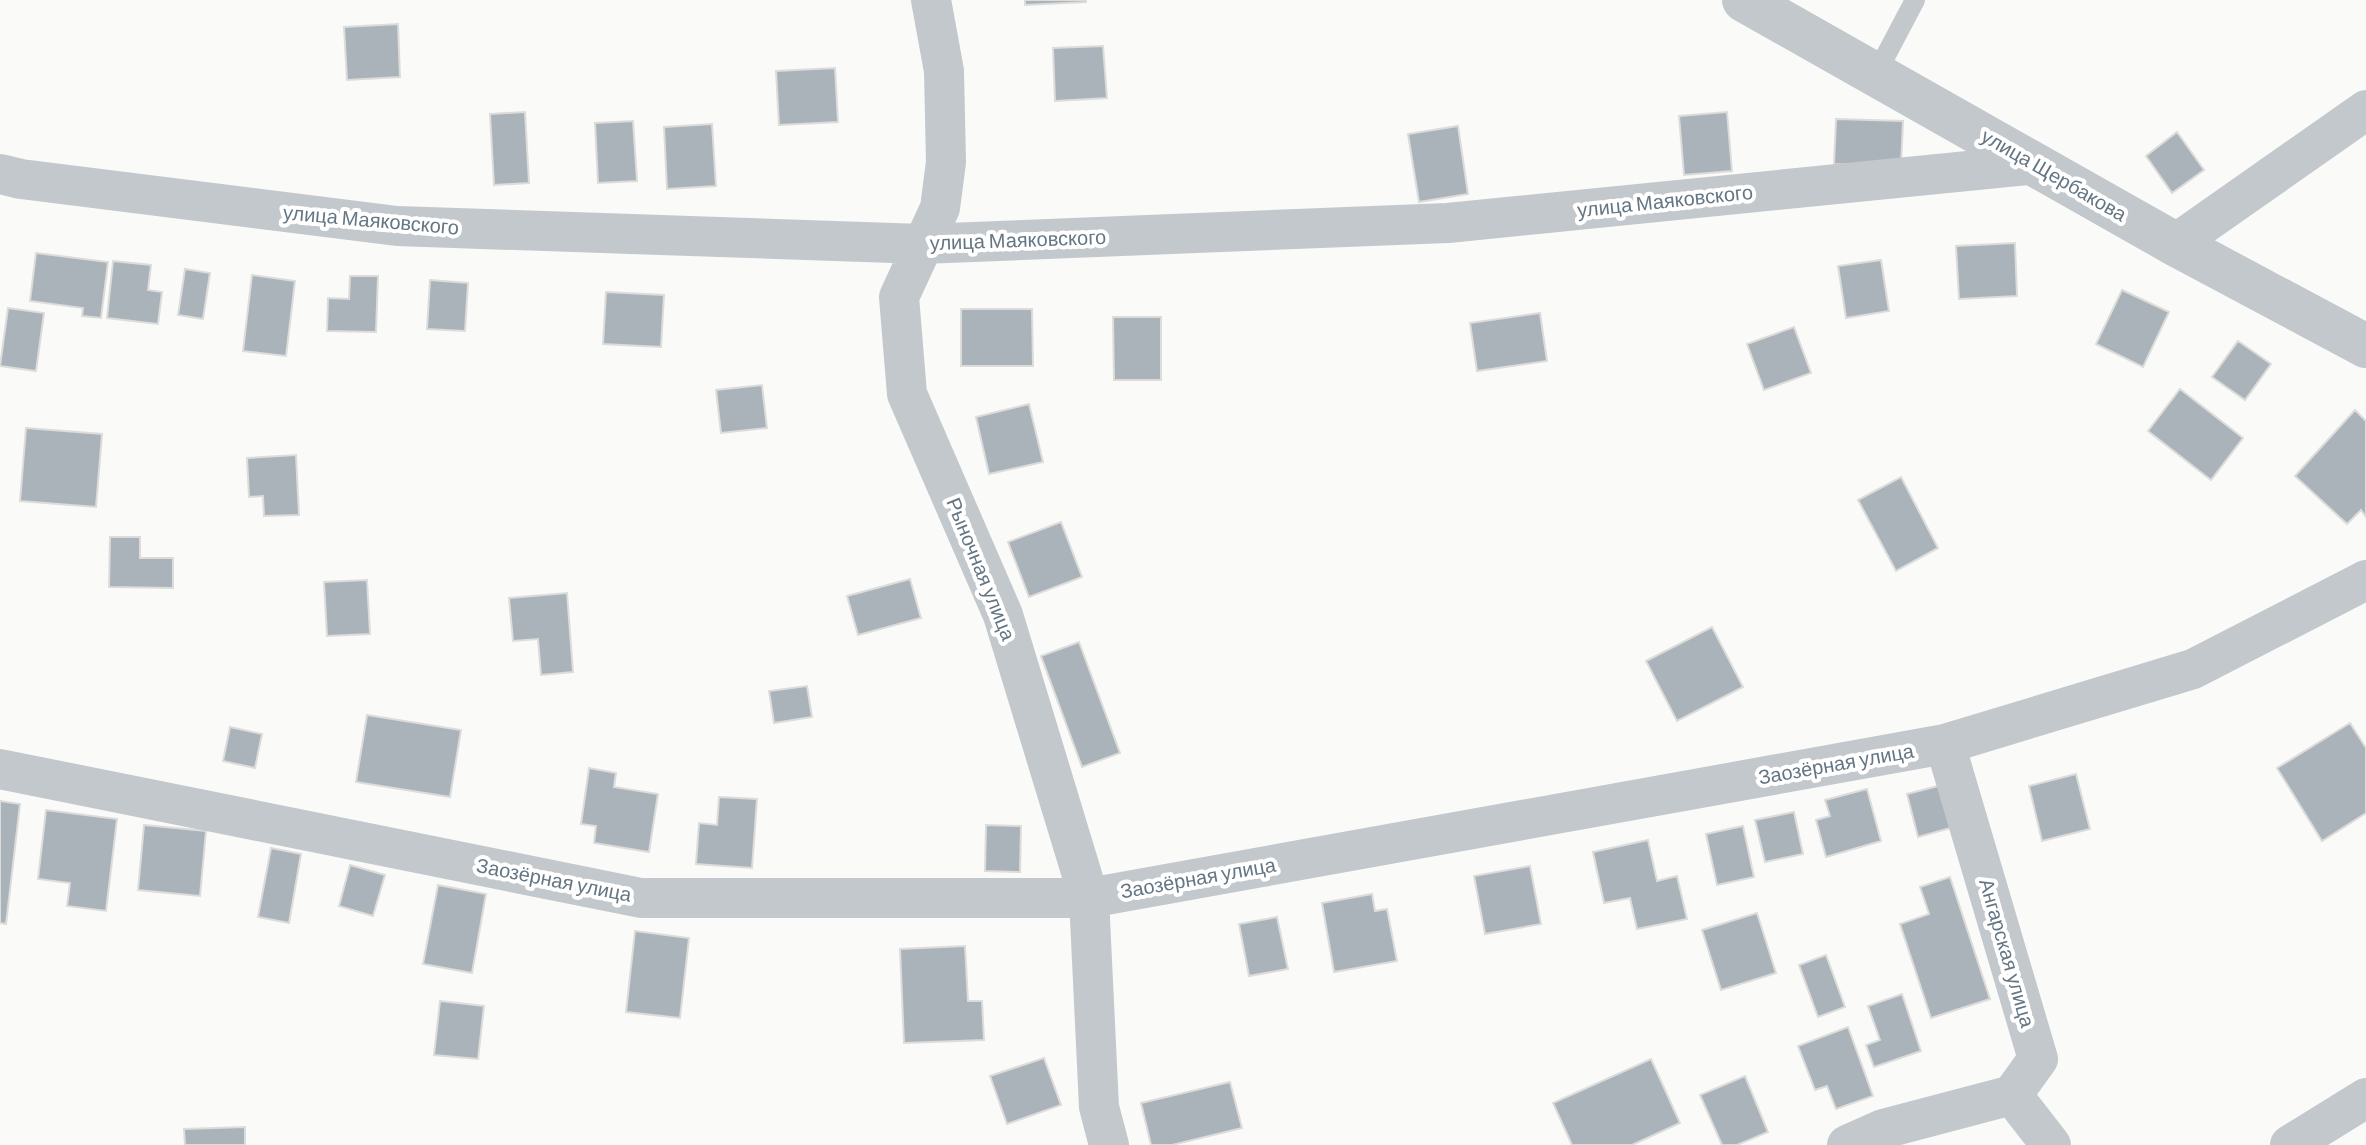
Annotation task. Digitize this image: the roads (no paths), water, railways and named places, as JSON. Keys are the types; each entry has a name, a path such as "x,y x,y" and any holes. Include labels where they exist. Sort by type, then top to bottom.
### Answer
{"street":[{"name":"Рыночная улица","path":"931,0 944,71 946,162 940,208 899,297 907,394 1003,615 1089,898 1099,1107 1109,1145"},
{"name":"улица Щербакова","path":"1744,0 2175,244 2366,346"},
{"path":"2175,244 2366,110"},
{"name":"улица Маяковского","path":"0,174 397,226 922,244 1448,223 2037,164"},
{"name":"Заозёрная улица","path":"0,769 641,898 1089,898 1945,744 2193,669 2366,580"},
{"name":"Ангарская улица","path":"1945,744 2038,1059 2012,1095"},
{"path":"1847,1145 1883,1129 2012,1095 2051,1145"},
{"path":"2290,1145 2366,1098"}],"lane":[{"path":"1876,74 1915,0"}]}
